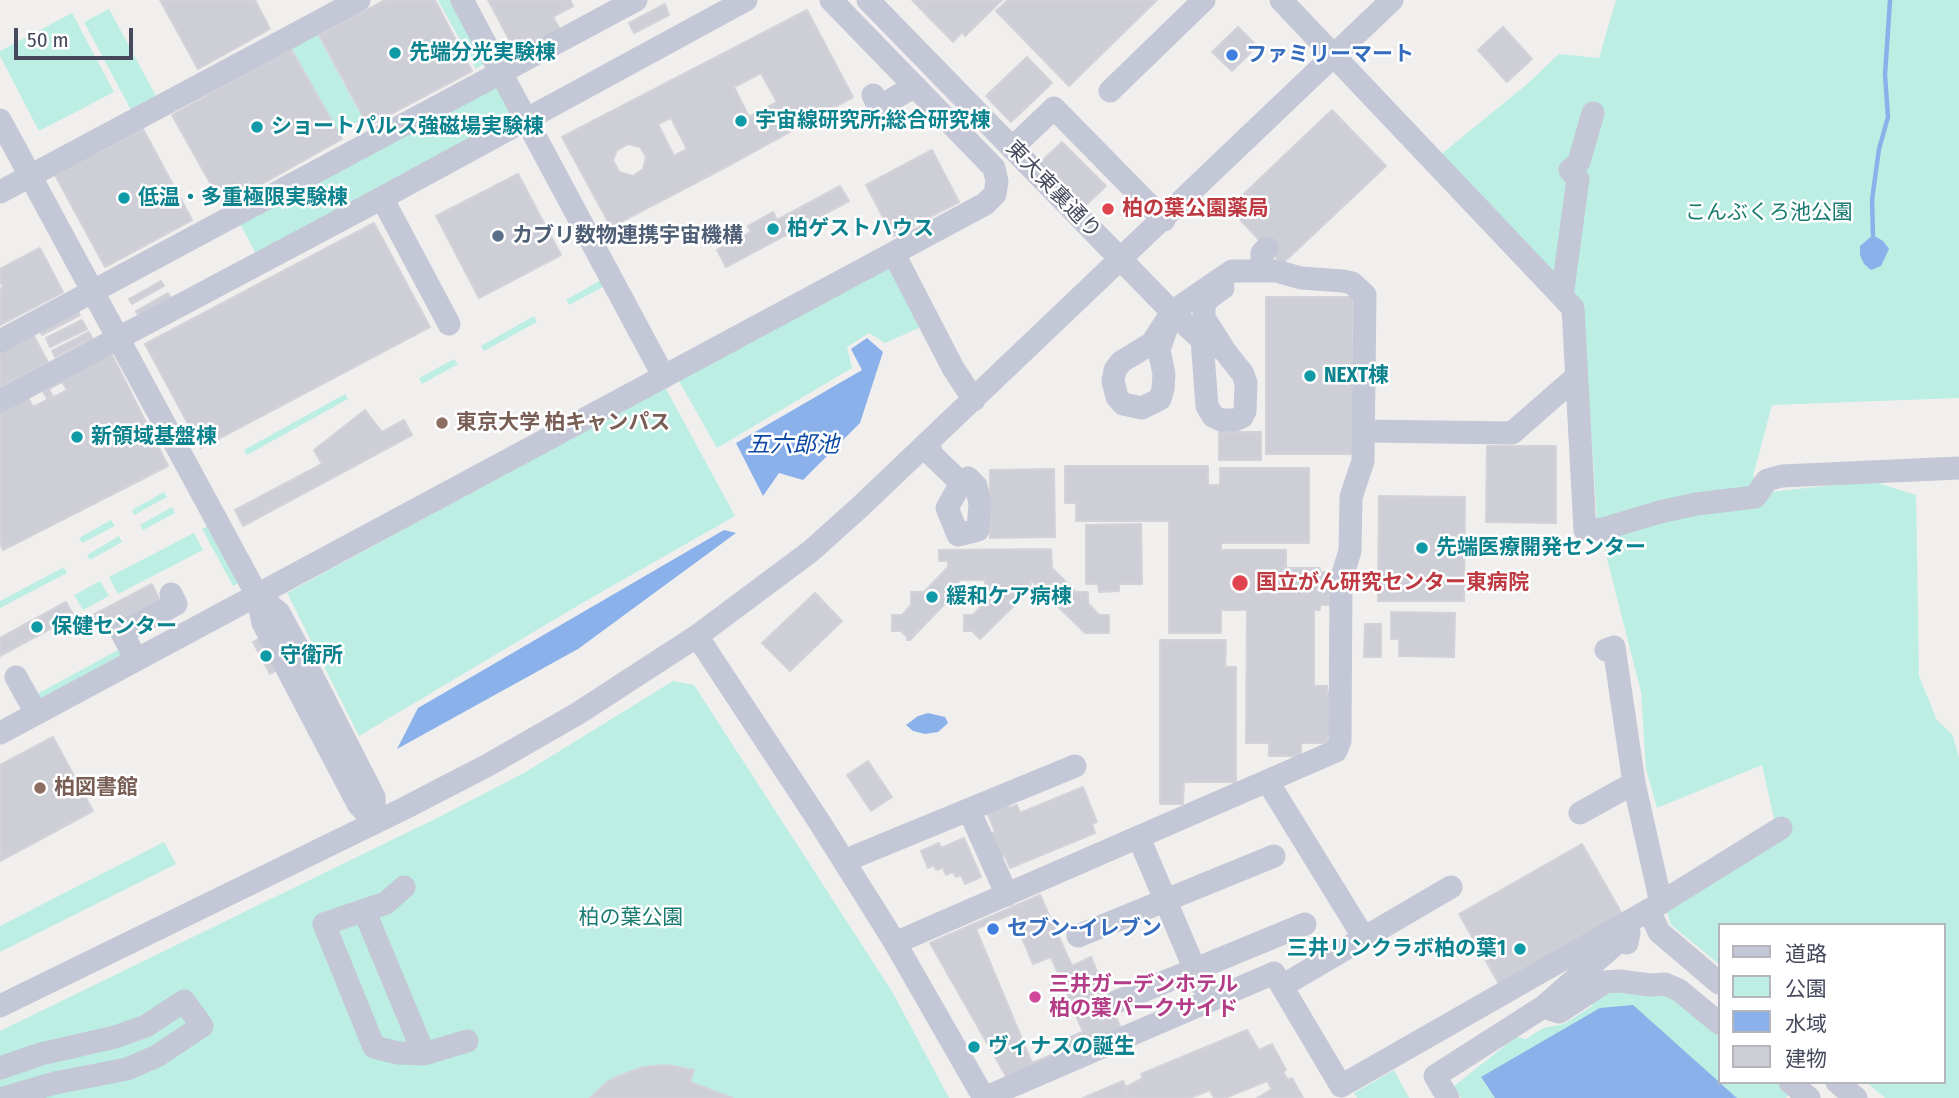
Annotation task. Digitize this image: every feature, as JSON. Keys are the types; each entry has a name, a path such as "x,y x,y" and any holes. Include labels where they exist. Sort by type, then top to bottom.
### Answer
{"street":[{"path":"0,192 359,0"},
{"path":"461,0 664,377"},
{"path":"0,341 636,0"},
{"path":"0,401 746,0"},
{"path":"0,733 985,204 995,194 997,181 994,169 831,0"},
{"name":"東大東裏通り","path":"868,0 1172,312 1202,340 1224,350"},
{"path":"1110,91 1204,0"},
{"path":"1281,0 1573,308 1585,530 1603,529 1696,504 1755,497 1767,480 1782,476 1959,468"},
{"path":"0,1006 488,765 566,720 697,636 811,551 928,444 1392,0"},
{"path":"873,95 878,107 915,86"},
{"path":"1012,148 1054,108 1164,219"},
{"path":"1562,296 1578,179 1570,170 1579,162 1593,113"},
{"path":"0,120 257,595 263,623 358,804 375,822"},
{"path":"382,198 449,324"},
{"path":"894,254 931,327 974,400"},
{"path":"895,943 1336,751 1340,741 1342,580 1350,551 1350,497 1363,461 1365,295 1352,283 1301,278 1276,271 1264,260 1232,271 1172,312"},
{"path":"1202,340 1207,407 1213,416 1221,421 1235,421 1242,417 1245,411 1246,383 1243,374 1204,318 1204,305 1209,298 1233,282 1277,283 1301,278"},
{"path":"1363,431 1512,433 1575,378"},
{"path":"928,444 933,456 961,483"},
{"path":"136,659 122,633 176,604 171,594"},
{"path":"697,636 895,943 984,1098 1274,973 1342,1086 1655,907 1781,828"},
{"path":"1606,650 1614,647 1659,932 1717,981"},
{"path":"16,677 36,713"},
{"path":"844,861 1075,766"},
{"path":"1268,782 1364,938"},
{"path":"1580,813 1634,783"},
{"path":"969,810 1007,895"},
{"path":"1139,838 1209,1001"},
{"path":"1077,936 1274,856"},
{"path":"404,887 386,903 324,924 374,1047 398,1054 424,1054 467,1041"},
{"path":"1282,986 1364,938 1396,923 1451,887"},
{"path":"364,910 424,1054"},
{"path":"1116,1002 1305,924"},
{"path":"1448,1098 1435,1076 1544,1007 1619,941 1627,943 1629,933 1625,924"},
{"path":"1544,1007 1559,1012 1605,982 1665,984 1679,990 1717,1021"},
{"path":"0,1068 41,1054 115,1037 146,1026 184,1001 202,1026 157,1056 127,1069 82,1076 3,1098"},
{"path":"75,1045 82,1076"},
{"path":"1792,1084 1809,1098"},
{"path":"1839,1084 1856,1098"}],"green space":[{"path":"438,0 457,0 489,61 476,69"},
{"name":"こんぶくろ池公園","path":"1616,0 1959,0 1959,398 1772,405 1753,476 1769,492 1872,481 1916,495 1919,676 1937,720 1952,734 1959,757 1959,1098 1885,1098 1868,1084 1945,1084 1945,923 1717,923 1717,962 1671,925 1666,909 1775,823 1762,765 1657,808 1646,769 1641,692 1597,519 1583,309 1439,156 1526,85 1559,54 1599,58"},
{"path":"109,9 156,96 131,110 84,22"},
{"path":"72,13 114,92 39,131 0,56 0,51"},
{"path":"316,32 363,119 338,132 290,45"},
{"path":"499,79 520,117 258,258 238,220"},
{"path":"888,267 921,327 885,343 869,333 847,347 852,368 717,448 676,376"},
{"path":"601,280 605,286 569,305 566,300"},
{"path":"534,316 537,322 484,351 481,346"},
{"path":"454,359 458,364 422,384 419,378"},
{"path":"665,387 735,516 359,736 287,593"},
{"path":"345,394 348,399 247,455 244,450"},
{"path":"164,492 167,497 134,515 132,510"},
{"path":"172,507 175,513 143,530 140,525"},
{"path":"111,520 115,526 82,543 79,538"},
{"path":"208,526 239,583 233,586 202,529"},
{"path":"194,533 203,550 118,594 109,577"},
{"path":"119,536 122,542 90,560 87,555"},
{"path":"64,567 67,573 0,608 0,601"},
{"path":"100,581 109,596 83,610 74,595"},
{"path":"118,650 121,655 40,700 37,694"},
{"name":"柏の葉公園","path":"673,681 694,685 893,993 949,1098 0,1098 0,1031 524,773"},
{"path":"164,842 176,864 0,952 0,926"},
{"path":"1617,990 1668,993 1717,1032 1717,1082 1481,1078 1495,1098 1461,1098 1454,1086 1516,1037 1526,1039 1543,1028 1564,1024 1592,1006 1590,1002"},
{"path":"1394,1070 1409,1098 1357,1098 1354,1093"},
{"path":"1721,1084 1784,1084 1791,1090 1786,1098 1737,1098"}],"water":[{"path":"1873,235 1889,249 1881,266 1871,270 1864,264 1860,246"},
{"name":"五六郎池","path":"867,338 883,352 860,423 803,480 779,473 763,496 736,443 862,370 851,349"},
{"path":"724,530 736,533 578,649 397,749 418,708"},
{"path":"928,713 945,717 948,723 938,732 925,734 913,731 906,725 918,716"},
{"path":"1633,1005 1717,1080 1717,1084 1721,1084 1737,1098 1495,1098 1481,1077 1600,1008"}],"building":[{"path":"160,0 255,0 270,29 198,69"},
{"name":"先端分光実験棟","path":"385,0 435,0 472,71 368,126 319,35"},
{"path":"488,0 570,0 573,6 553,17 561,31 517,54"},
{"path":"912,0 1002,0 965,36 962,32 953,42"},
{"path":"1008,0 1157,0 1069,86 996,11"},
{"path":"665,4 669,15 634,33 629,23"},
{"name":"宇宙線研究所;総合研究棟","path":"807,10 853,97 611,227 562,137","holes":["761,73 777,102 749,117 734,87","671,118 687,149 674,156 658,124","628,144 640,147 646,157 643,169 633,176 619,172 613,160 617,150"]},
{"path":"1238,27 1257,46 1232,71 1212,52"},
{"path":"1503,27 1532,59 1507,82 1478,50"},
{"name":"ショートパルス強磁場実験棟","path":"291,49 342,139 223,206 172,115"},
{"path":"1027,57 1052,83 1011,122 986,96"},
{"path":"1332,110 1386,166 1282,264 1229,208"},
{"name":"低温・多重極限実験棟","path":"143,129 192,220 105,267 55,175"},
{"path":"1062,142 1106,186 1085,206 1042,161"},
{"path":"932,150 959,202 893,236 866,185"},
{"name":"カブリ数物連携宇宙機構","path":"518,174 561,255 479,298 436,216"},
{"name":"柏ゲストハウス","path":"840,186 849,201 726,267 717,250 751,232 748,226 773,212 777,220"},
{"path":"374,223 430,327 201,448 145,344"},
{"path":"40,248 63,292 0,325 0,289 3,287 0,269"},
{"path":"161,281 164,286 132,304 129,299"},
{"path":"168,293 171,299 139,317 136,311"},
{"name":"NEXT棟","path":"1266,297 1353,297 1353,454 1266,454"},
{"path":"77,310 80,315 42,335 39,329"},
{"path":"82,320 87,329 50,347 46,338"},
{"path":"89,332 92,338 55,357 52,351"},
{"path":"33,334 48,362 0,387 0,351"},
{"name":"新領域基盤棟","path":"110,351 168,466 3,550 0,543 0,408"},
{"path":"62,382 67,390 48,400 43,392"},
{"path":"46,384 53,397 33,407 26,394"},
{"path":"365,410 382,432 404,420 412,435 243,526 235,510 322,464 314,450"},
{"path":"1219,432 1261,432 1261,460 1219,460"},
{"path":"1487,446 1556,446 1556,523 1486,522"},
{"path":"1065,466 1208,466 1208,485 1220,485 1220,468 1309,468 1309,543 1221,543 1221,550 1286,550 1286,568 1320,568 1320,572 1329,572 1329,605 1320,605 1320,610 1314,610 1314,686 1327,686 1327,692 1332,693 1332,736 1327,736 1327,743 1301,743 1301,756 1269,756 1269,743 1246,743 1247,610 1221,610 1221,633 1169,633 1169,521 1076,521 1076,503 1065,503"},
{"path":"1054,469 1055,537 990,538 990,470"},
{"name":"先端医療開発センター","path":"1379,496 1465,497 1464,601 1378,601"},
{"path":"1141,524 1142,584 1119,584 1119,591 1099,592 1098,584 1086,584 1086,525"},
{"name":"緩和ケア病棟","path":"1051,549 1052,568 1076,592 1088,592 1088,603 1099,615 1109,615 1109,633 1085,633 1031,580 1030,590 980,639 972,631 964,631 964,615 973,615 985,602 985,580 959,580 959,589 910,640 907,640 901,631 892,631 892,615 902,615 911,605 911,592 924,592 948,567 948,561 939,561 939,550"},
{"path":"152,584 161,603 101,635 91,616"},
{"path":"815,593 842,621 790,671 762,643"},
{"name":"保健センター","path":"66,602 74,616 0,656 0,638"},
{"path":"1391,612 1455,613 1454,657 1399,656 1399,639 1391,639"},
{"path":"1365,624 1381,624 1381,657 1364,657"},
{"name":"守衛所","path":"262,637 279,669 270,674 253,642"},
{"path":"1160,640 1226,640 1225,667 1236,667 1236,782 1184,782 1183,804 1160,804"},
{"name":"柏図書館","path":"53,737 93,811 0,861 0,765"},
{"path":"868,761 892,797 871,811 847,775"},
{"path":"1083,787 1097,822 1092,824 1095,833 1010,868 1005,856 1001,858 991,834 995,832 987,812 1007,804 1009,808 1017,805 1020,813"},
{"path":"964,838 981,877 965,884 961,875 956,877 953,872 946,875 943,868 936,870 934,865 928,868 921,851 939,843 941,848"},
{"name":"三井リンクラボ柏の葉1","path":"1582,844 1622,914 1499,984 1459,914"},
{"name":"三井ガーデンホテル 柏の葉パークサイド","path":"1040,895 1072,966 1091,957 1121,1029 1007,1078 930,943"},
{"path":"1012,914 1033,964 1051,957 1083,1032 1065,1039 1068,1048 1032,1063 976,929"},
{"path":"1247,1030 1259,1050 1272,1044 1286,1070 1283,1072 1288,1080 1292,1078 1303,1098 1257,1098 1272,1089 1267,1081 1225,1098 1214,1098 1210,1090 1190,1098 1130,1098 1126,1087 1143,1078 1141,1074"},
{"path":"666,1065 694,1070 690,1082 732,1098 590,1098 607,1082 619,1076 643,1067"},
{"path":"1123,1081 1130,1098 1083,1098"}],"waterway":[{"path":"1873,235 1872,200 1879,149 1888,117 1885,75 1890,0"}],"place":[{"name":"先端分光実験棟","path":"395,53"},
{"name":"ファミリーマート","path":"1232,55"},
{"name":"宇宙線研究所;総合研究棟","path":"741,121"},
{"name":"ショートパルス強磁場実験棟","path":"257,127"},
{"name":"低温・多重極限実験棟","path":"124,198"},
{"name":"柏の葉公園薬局","path":"1108,209"},
{"name":"柏ゲストハウス","path":"773,229"},
{"name":"カブリ数物連携宇宙機構","path":"498,236"},
{"name":"NEXT棟","path":"1310,376"},
{"name":"東京大学 柏キャンパス","path":"442,423"},
{"name":"新領域基盤棟","path":"77,437"},
{"name":"先端医療開発センター","path":"1422,548"},
{"name":"国立がん研究センター東病院","path":"1240,583"},
{"name":"緩和ケア病棟","path":"932,597"},
{"name":"保健センター","path":"37,627"},
{"name":"守衛所","path":"266,656"},
{"name":"柏図書館","path":"40,788"},
{"name":"セブン-イレブン","path":"993,929"},
{"name":"三井リンクラボ柏の葉1","path":"1520,949"},
{"name":"三井ガーデンホテル 柏の葉パークサイド","path":"1035,997"},
{"name":"ヴィナスの誕生","path":"974,1047"}]}
